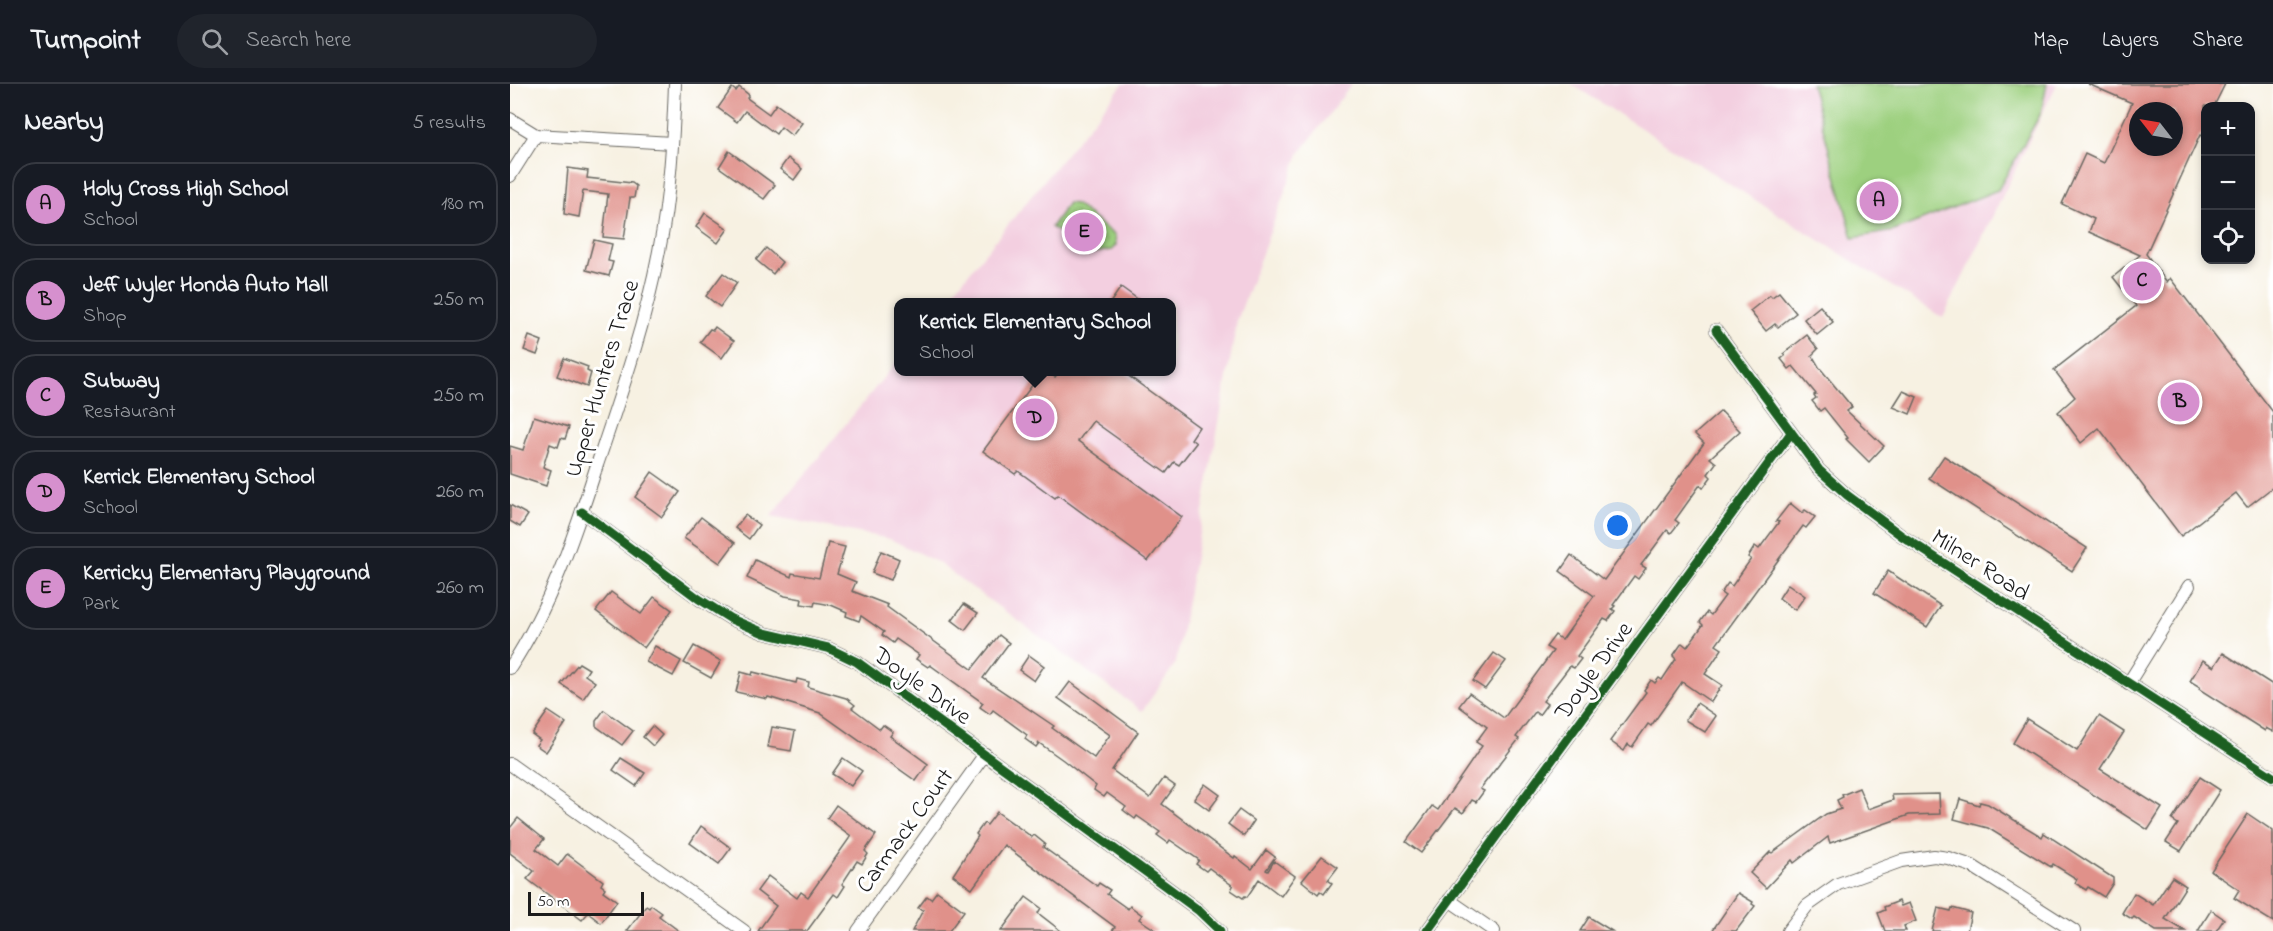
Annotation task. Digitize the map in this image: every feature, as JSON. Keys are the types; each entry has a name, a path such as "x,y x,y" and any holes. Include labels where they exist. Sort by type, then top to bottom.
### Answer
{"street":[{"name":"Upper Hunters Trace","path":"510,668 540,616 582,512 626,382 653,280 664,223 675,84"},
{"path":"510,119 536,135 672,143"},
{"path":"510,176 536,135"},
{"name":"Milner Road","path":"1716,330 1820,470 1847,495 1902,536 2273,777"},
{"name":"Doyle Drive","path":"1427,931 1791,433"},
{"name":"Doyle Drive","path":"582,512 699,599 730,619 764,633 828,648 857,662 1198,910 1220,931"},
{"path":"2128,684 2189,586"},
{"name":"Carmack Court","path":"858,931 984,754"},
{"path":"510,764 744,931"},
{"path":"1788,931 1807,906 1838,884 1900,861 1934,856 1972,866 2074,931"},
{"path":"1449,900 1494,931"}],"shaded area":[{"path":"1123,84 1352,84 1299,154 1237,321 1176,663 1142,711 937,562 890,539 771,516 894,365 894,376 1176,376 1176,298 948,298"},
{"path":"1571,84 2057,84 1943,318"}],"green space":[{"path":"1811,84 2047,84 2041,113 1998,190 1894,231 1853,238"},
{"path":"1068,203 1075,204 1115,236 1116,245 1112,250 1092,253 1051,227"}],"building":[{"path":"2088,84 2225,84 2216,102 2201,102 2201,136 2146,254 2167,282 2170,278 2273,412 2273,487 2247,507 2236,493 2181,536 2099,428 2081,443 2058,412 2075,397 2054,370 2136,306 2113,277 2140,255 2089,232 2094,219 2062,204 2085,154 2104,163 2129,109 2129,156 2183,156 2183,102 2130,102"},
{"path":"739,87 749,95 747,98 769,114 776,104 802,123 792,136 781,127 776,134 745,111 737,122 718,108 732,88 736,91"},
{"path":"729,151 775,185 764,199 719,167"},
{"path":"788,158 802,169 794,180 780,169"},
{"path":"568,168 588,171 587,178 632,183 636,186 634,198 630,198 624,239 603,237 608,194 583,191 579,217 564,214"},
{"path":"705,213 728,229 718,243 696,227"},
{"path":"594,240 612,244 608,261 613,262 609,276 586,270"},
{"path":"766,248 782,262 773,274 756,260"},
{"path":"723,273 737,283 720,307 706,296"},
{"path":"1121,287 1136,298 1113,298"},
{"path":"1779,292 1796,313 1778,327 1775,324 1766,331 1750,311 1770,295 1772,297"},
{"path":"1820,306 1833,322 1817,335 1804,319"},
{"path":"715,327 734,341 722,358 700,342 710,329 713,330"},
{"path":"1807,335 1818,349 1812,355 1819,367 1852,407 1847,411 1884,446 1869,462 1846,439 1848,438 1824,408 1820,411 1812,401 1816,398 1814,395 1816,394 1793,366 1789,369 1781,359 1785,356 1783,354"},
{"path":"529,336 542,341 537,355 524,350"},
{"path":"564,358 588,367 587,371 591,373 587,387 557,376"},
{"path":"1039,376 1129,376 1199,427 1191,439 1196,443 1179,465 1174,462 1166,473 1093,421 1078,441 1182,517 1148,561 1058,495 1055,498 1018,471 1015,474 983,451"},
{"path":"1903,391 1917,397 1910,414 1893,407"},
{"path":"1721,411 1740,431 1710,458 1716,463 1708,474 1711,477 1703,488 1700,485 1675,520 1679,523 1671,533 1667,530 1641,565 1646,568 1638,579 1634,576 1613,605 1615,606 1612,609 1615,611 1608,621 1604,619 1577,656 1581,659 1574,668 1570,666 1543,701 1547,704 1539,715 1535,712 1516,737 1519,739 1480,789 1484,791 1476,802 1472,800 1463,813 1455,808 1421,853 1406,842 1432,806 1438,810 1482,746 1476,742 1487,727 1459,706 1469,693 1504,718 1553,651 1546,647 1555,635 1562,640 1594,596 1560,571 1571,555 1604,580 1704,443 1695,434"},
{"path":"534,416 569,427 565,439 561,438 558,447 550,444 543,467 551,470 546,486 510,474 510,446 523,450"},
{"path":"1944,456 2087,548 2072,571 1929,478"},
{"path":"652,472 680,492 662,517 635,497"},
{"path":"1790,503 1802,513 1805,510 1815,517 1806,528 1803,526 1716,645 1722,649 1705,674 1722,685 1711,702 1682,682 1651,726 1648,724 1632,747 1628,744 1624,751 1610,741 1646,692 1644,690 1651,680 1655,683 1659,678 1662,680 1676,659 1673,656 1682,643 1687,647 1703,625 1700,622 1707,612 1711,615 1725,596 1721,593 1728,583 1732,586 1751,559 1748,557 1755,546 1759,549"},
{"path":"510,505 528,515 520,527 510,521"},
{"path":"745,515 759,525 749,539 735,528"},
{"path":"701,517 735,543 720,563 684,538"},
{"path":"828,543 845,547 837,574 856,582 852,591 888,605 887,607 972,669 999,635 1009,643 983,678 1054,726 1052,728 1094,758 1110,735 1058,698 1070,682 1138,732 1112,770 1150,798 1164,778 1175,786 1162,804 1252,869 1266,850 1275,857 1266,870 1268,871 1274,861 1295,876 1281,896 1259,879 1247,897 1243,898 1231,890 1233,886 1209,868 1206,871 1196,864 1199,860 1170,840 1168,843 1157,835 1160,832 1137,816 1135,819 1123,810 1126,807 1107,793 1104,797 1094,790 1096,786 1063,760 1039,743 1036,747 1025,739 1027,735 993,710 990,714 980,707 983,703 930,665 928,667 916,659 919,655 896,639 893,643 882,635 884,632 861,616 859,621 846,616 847,612 831,605 815,602 814,606 801,604 802,599 785,596 747,578 755,560 791,577 792,573 819,578"},
{"path":"881,551 899,559 891,580 872,573"},
{"path":"1888,571 1941,606 1927,627 1874,593"},
{"path":"1788,584 1805,596 1795,610 1779,598"},
{"path":"611,592 641,614 654,597 672,610 644,648 596,611"},
{"path":"964,604 978,613 965,630 952,620"},
{"path":"655,646 681,661 673,676 646,662"},
{"path":"694,646 721,661 711,678 684,663"},
{"path":"1494,653 1506,661 1485,689 1473,681"},
{"path":"2223,653 2273,685 2273,732 2266,728 2265,731 2190,681 2203,660 2214,667"},
{"path":"1029,655 1044,666 1034,681 1019,670"},
{"path":"579,663 589,669 585,675 595,682 583,699 561,684"},
{"path":"741,672 752,675 753,672 796,683 797,679 809,682 808,687 846,698 855,705 852,708 880,729 883,725 893,732 890,736 928,764 916,781 820,713 768,697 767,699 736,692"},
{"path":"1697,703 1716,716 1705,732 1685,720"},
{"path":"604,710 633,731 622,745 596,726 596,721"},
{"path":"548,711 566,723 546,752 536,745 540,740 532,734"},
{"path":"2099,716 2124,732 2100,769 2162,808 2148,830 2013,743 2027,719 2077,751"},
{"path":"652,726 662,735 653,746 643,737"},
{"path":"772,727 795,731 791,751 768,747"},
{"path":"621,758 645,773 636,786 613,770"},
{"path":"843,758 862,771 851,786 832,774"},
{"path":"2200,777 2220,790 2181,851 2166,842 2178,824 2172,820"},
{"path":"1205,784 1220,795 1209,810 1194,799"},
{"path":"1859,788 1868,809 1893,800 1892,795 1939,794 1940,814 1909,815 1830,843 1828,837 1794,863 1792,860 1766,888 1750,873 1770,852 1772,853 1826,814 1841,809 1837,800 1843,797 1842,795"},
{"path":"1960,799 1979,805 1980,802 1988,804 2042,837 2044,833 2113,878 2113,883 2104,897 2088,887 2086,890 2075,883 2077,879 2053,864 2051,867 1988,828 1954,819"},
{"path":"836,805 876,835 865,851 868,854 862,864 857,861 842,884 845,886 838,897 834,894 807,931 758,931 776,906 757,891 768,876 797,898 801,892 808,897 851,836 827,818"},
{"path":"1239,810 1254,821 1244,836 1228,824"},
{"path":"997,812 1032,837 1034,835 1045,844 1043,847 1097,886 1099,883 1110,890 1107,894 1128,909 1130,906 1142,915 1139,919 1157,931 1112,931 1115,927 1004,845 972,889 953,875 978,836 976,834 984,823 987,825"},
{"path":"2248,814 2273,831 2273,922 2234,898 2239,890 2211,871"},
{"path":"518,818 544,839 536,849 558,866 567,854 603,881 601,885 605,888 603,891 617,901 601,923 588,913 582,920 527,879 534,871 510,853 510,828"},
{"path":"701,826 731,848 719,864 690,843"},
{"path":"1322,856 1338,867 1328,880 1332,883 1324,894 1320,891 1318,894 1302,881"},
{"path":"2172,877 2186,886 2165,919 2185,931 2156,931 2134,917 2132,919 2122,913 2134,893 2153,905"},
{"path":"937,891 964,911 949,931 912,931 923,910 918,908 927,896 931,899"},
{"path":"1738,893 1753,902 1755,906 1736,931 1712,931"},
{"path":"1026,897 1041,908 1038,913 1061,931 1001,931"},
{"path":"1899,901 1901,906 1909,903 1916,921 1904,926 1906,931 1885,931 1878,913 1885,910 1884,907"},
{"path":"651,905 662,913 659,916 679,931 627,931 646,906 649,908"},
{"path":"1938,908 1951,911 1952,908 1971,913 1967,931 1932,931"},
{"path":"2211,910 2224,919 2216,931 2198,931"},
{"path":"1589,917 1612,931 1580,931"}],"cycle path":[{"path":"1716,330 1819,470 1847,495 1902,536 2273,777"},
{"path":"1427,931 1791,433"},
{"path":"582,512 699,599 731,619 764,633 828,648 857,662 1198,910 1220,931"}],"place":[{"name":"Holy Cross High School","path":"1879,201"},
{"name":"Kerricky Elementary Playground","path":"1084,232"},
{"name":"Subway","path":"2142,281"},
{"name":"Jeff Wyler Honda Auto Mall","path":"2180,402"},
{"name":"Kerrick Elementary School","path":"1035,418"}]}
